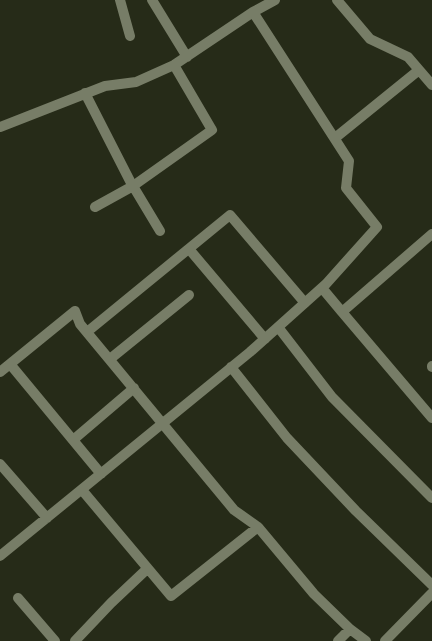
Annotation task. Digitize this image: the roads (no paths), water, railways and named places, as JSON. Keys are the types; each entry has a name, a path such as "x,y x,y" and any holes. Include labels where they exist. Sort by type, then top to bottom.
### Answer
{"street":[{"path":"120,0 130,36"},
{"path":"152,0 187,57"},
{"path":"0,126 105,86 136,82 174,65 253,12 275,0"},
{"path":"338,0 370,39 408,57 432,85"},
{"path":"0,556 265,339 322,288 377,227 346,188 349,161 253,12"},
{"path":"94,207 133,186 212,130 174,65"},
{"path":"334,138 419,70"},
{"path":"85,93 133,186 160,231"},
{"path":"87,332 230,215 306,302"},
{"path":"342,312 432,234"},
{"path":"189,249 265,339"},
{"path":"322,288 432,418"},
{"path":"110,359 189,295"},
{"path":"0,372 75,311 80,324 163,422 234,510 258,527 314,594 350,629 366,641"},
{"path":"278,327 332,397 432,498"},
{"path":"10,364 101,474"},
{"path":"231,367 287,438 356,512 432,585"},
{"path":"73,440 134,388"},
{"path":"0,464 47,518"},
{"path":"82,490 171,596 258,527"},
{"path":"75,641 111,603 147,569"},
{"path":"385,641 432,593"},
{"path":"18,598 55,641"},
{"path":"338,641 350,629"}]}
